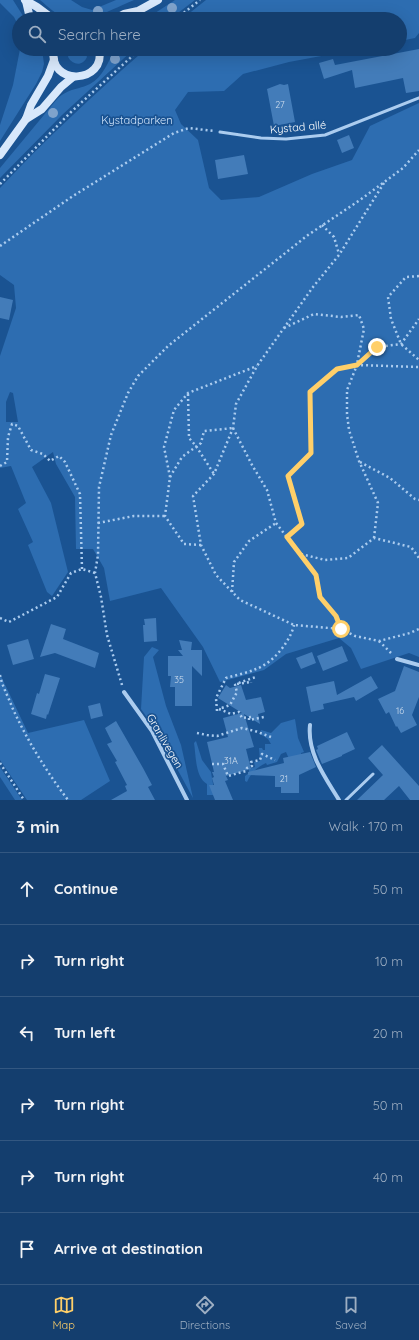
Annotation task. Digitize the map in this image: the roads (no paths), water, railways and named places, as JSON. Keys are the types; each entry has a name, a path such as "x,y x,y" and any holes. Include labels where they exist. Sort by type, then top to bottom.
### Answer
{"main road":[{"path":"133,12 158,0"},
{"path":"25,1 28,12"},
{"path":"25,1 44,12"},
{"path":"0,155 26,119 31,105 48,76 52,56"},
{"path":"54,56 57,66 61,71 74,77 80,77 93,71 99,58"},
{"path":"26,119 42,109 62,87 74,77"}],"street":[{"path":"397,659 419,665"},
{"name":"Granlivegen","path":"124,692 152,731 187,800"},
{"path":"310,725 309,733 313,755 338,800"}],"lane":[{"name":"Kystad allé","path":"220,132 286,139 325,135 419,98"},
{"path":"346,800 373,774"}],"park label":[{"name":"Kystadparken","path":"137,120"}]}
